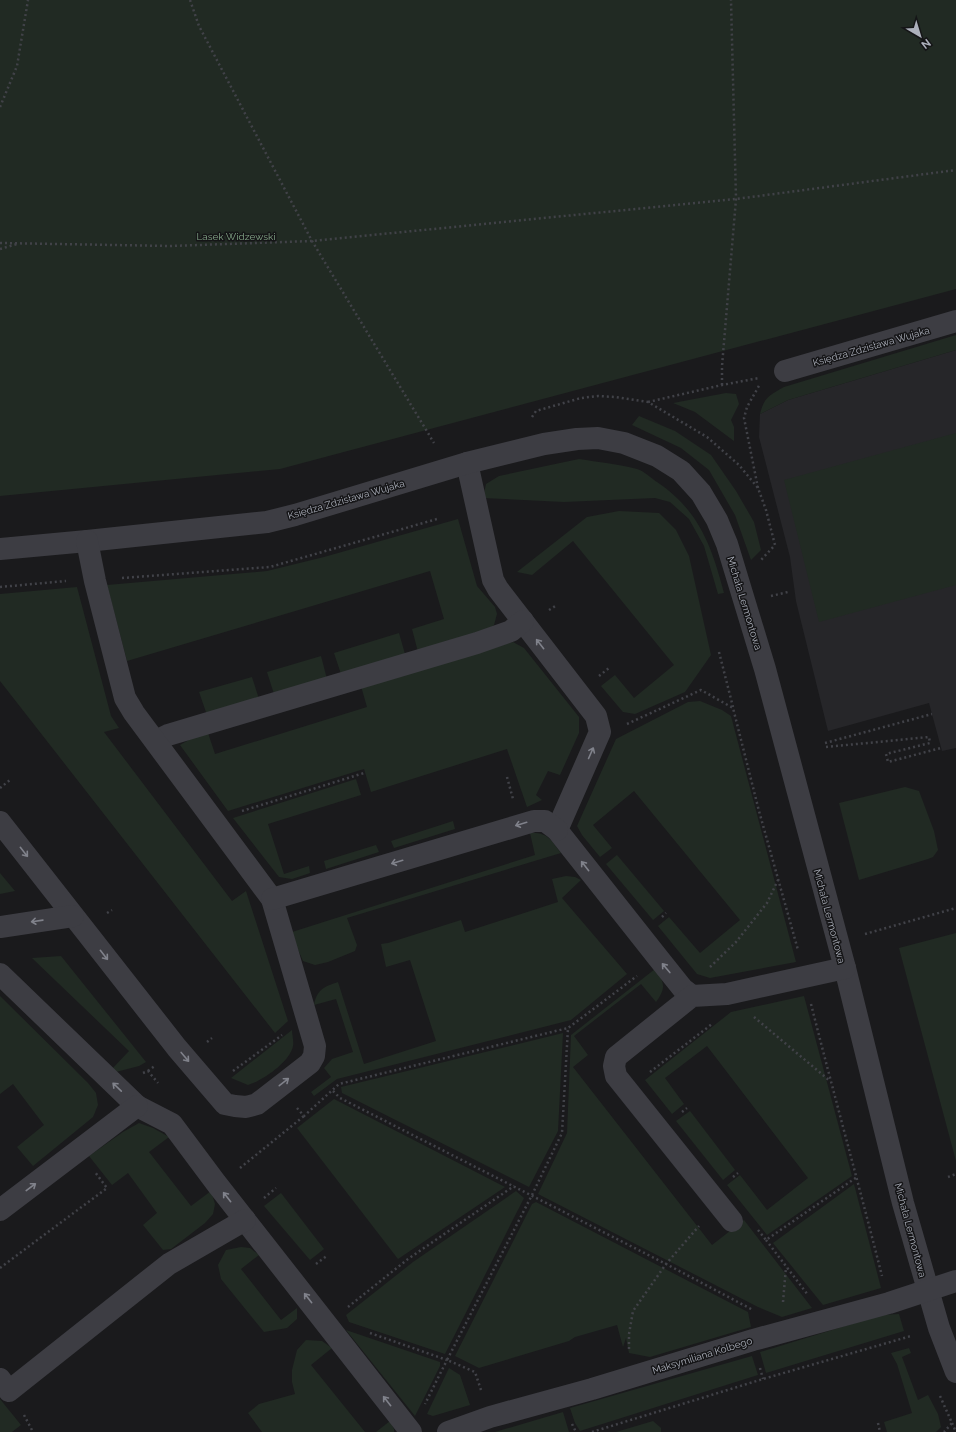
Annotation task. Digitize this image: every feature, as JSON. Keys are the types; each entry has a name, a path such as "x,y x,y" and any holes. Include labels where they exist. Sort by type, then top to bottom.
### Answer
{"street":[{"name":"Księdza Zdzisława Wujaka","path":"785,371 956,321"},
{"name":"Księdza Zdzisława Wujaka","path":"0,549 267,522 295,515 467,463 544,444 577,439 598,438 624,443 657,456 681,471"},
{"path":"467,463 493,580 498,589 596,716 600,732 557,830"},
{"name":"Michała Lermontowa","path":"681,471 701,493 710,507 728,544 765,669 845,968 904,1203 928,1291 939,1328 956,1372"},
{"path":"0,822 177,1048 225,1104 246,1107 257,1104 310,1063 314,1056 314,1046 272,899 134,713 125,698 95,582 87,541"},
{"path":"156,741 168,735 477,643 511,631 523,621"},
{"path":"272,899 534,821 545,821 557,830 659,960 683,989 692,996"},
{"path":"0,927 73,916"},
{"path":"732,1221 616,1076 614,1066 616,1057 692,996 727,994 845,968"},
{"path":"0,974 137,1106 172,1124 411,1432"},
{"path":"0,1210 137,1106"},
{"path":"0,1379 10,1391 168,1264 245,1220"},
{"name":"Maksymiliana Kolbego","path":"448,1432 490,1417 827,1319 889,1303 956,1281"}],"path":[{"path":"0,107 18,66 28,0"},
{"path":"190,0 199,26 312,241 434,443"},
{"path":"722,385 722,366 736,199 730,0"},
{"path":"0,243 171,246 312,241 736,199 956,170"},
{"path":"0,250 19,243"},
{"path":"648,402 722,385 763,378 747,406 744,418 758,488"},
{"path":"136,576 270,566 437,519"},
{"path":"719,652 830,1082 857,1177 889,1303"},
{"path":"623,726 701,690 733,708"},
{"path":"825,743 932,714"},
{"path":"826,747 929,737 930,743 886,754 888,762 941,748"},
{"path":"235,813 364,773"},
{"path":"507,777 515,806"},
{"path":"0,788 10,780"},
{"path":"709,967 736,942 767,903 778,880"},
{"path":"838,944 873,931 956,908"},
{"path":"236,1170 304,1116 339,1084 568,1028 659,960"},
{"path":"749,1013 830,1082"},
{"path":"646,1075 714,1022"},
{"path":"490,1417 475,1372 447,1360 532,1195 562,1133 568,1028"},
{"path":"229,1074 284,1033"},
{"path":"280,1086 304,1116"},
{"path":"333,1091 340,1098 753,1309 755,1317"},
{"path":"0,1268 107,1188 79,1150"},
{"path":"948,1177 956,1174"},
{"path":"766,1240 857,1177"},
{"path":"344,1309 408,1259 514,1186"},
{"path":"662,1368 646,1358 633,1356 628,1347 633,1311 666,1264 719,1204"},
{"path":"757,1229 827,1319"},
{"path":"311,1268 328,1255"},
{"path":"783,1303 786,1267"},
{"path":"592,1432 763,1379 904,1339"},
{"path":"878,1423 880,1432"},
{"path":"952,1423 956,1432"}],"shaded area":[{"path":"956,350 956,748 942,751 929,703 828,731 796,601 790,557 759,437 760,414 788,400"}],"green space":[{"name":"Lasek Widzewski","path":"0,0 956,0 956,289 280,469 0,496"},
{"path":"956,335 956,350 788,400 760,414 763,404 768,397 784,387"},
{"path":"726,393 736,394 739,404 731,420 734,427 734,441 695,412 673,403"},
{"path":"639,416 675,431 711,455 736,491 754,522 761,550 751,560 735,515 709,470 681,448 632,425"},
{"path":"956,433 956,585 819,622 784,480"},
{"path":"579,459 615,464 640,470 671,493 684,505 702,531 709,545 724,593 718,594 704,546 689,519 670,502 655,498 564,502 483,498 486,484 499,476"},
{"path":"619,511 659,513 676,530 689,556 711,655 685,692 635,714 623,712 601,686 615,675 634,698 674,665 573,541 532,575 517,572 587,517"},
{"path":"458,519 477,586 495,607 497,614 494,625 483,633 418,652 412,629 444,619 430,571 127,661 107,585 267,571 324,557"},
{"path":"77,587 111,716 119,728 104,732 232,901 246,891 288,1021 275,1033 0,681 0,594"},
{"path":"399,633 405,654 341,674 334,653"},
{"path":"513,642 524,648 579,717 579,733 560,775 548,771 536,795 542,800 527,807 507,749 371,792 364,769 228,811 180,745 192,738 208,733 215,754 367,707 361,686"},
{"path":"321,656 327,679 274,694 267,672"},
{"path":"252,677 259,699 207,715 199,692"},
{"path":"700,701 722,710 731,716 796,962 710,978 697,974 658,926 669,917 700,953 740,920 634,791 593,825 612,848 600,857 582,835 577,826 616,739 688,702"},
{"path":"356,779 361,795 268,824 284,874 309,866 310,873 292,879 279,877 233,818"},
{"path":"905,787 919,791 934,831 938,850 933,857 928,859 859,880 839,803"},
{"path":"453,821 455,829 394,848 391,841"},
{"path":"530,833 545,835 552,841 561,853 347,918 357,945 355,951 328,962 315,965 303,961 292,932 535,855"},
{"path":"376,845 379,852 326,869 324,861"},
{"path":"617,855 664,911 653,920 606,864"},
{"path":"0,873 15,891 0,894"},
{"path":"566,876 575,877 581,880 562,898 627,974 571,1020 337,1079 314,1096 311,1092 331,1077 324,1068 332,1059 353,1052 336,999 314,1005 319,992 338,982 364,1064 436,1041 410,960 386,967 381,944 461,920 465,932 558,902 552,879"},
{"path":"956,933 956,1161 899,948"},
{"path":"61,956 146,1062 139,1066 116,1072 113,1068 129,1051 32,958"},
{"path":"655,969 661,978 663,986 663,989 656,1002 641,984 574,1036 588,1055 573,1067 712,1245 744,1220 812,1308 782,1317 758,1307 538,1194 567,1133 571,1035"},
{"path":"0,996 88,1083 96,1093 98,1105 93,1117 33,1166 17,1147 44,1125 13,1084 0,1094"},
{"path":"804,996 852,1176 767,1235 727,1185 740,1175 767,1210 808,1178 707,1046 665,1078 684,1104 672,1114 645,1080 731,1012"},
{"path":"292,1030 293,1046 291,1052 275,1070 248,1085 231,1078"},
{"path":"563,1033 558,1131 529,1187 342,1093 341,1087"},
{"path":"334,1099 505,1187 398,1259 297,1128"},
{"path":"690,1111 735,1170 723,1180 676,1121"},
{"path":"139,1123 153,1128 169,1137 149,1152 191,1206 211,1191 215,1204 213,1214 205,1223 171,1249 163,1250 143,1225 157,1213 128,1173 112,1185 89,1156 123,1132"},
{"path":"854,1184 881,1288 823,1305 773,1243"},
{"path":"516,1191 524,1198 445,1354 349,1322 346,1315 413,1262"},
{"path":"281,1193 324,1249 310,1260 264,1206"},
{"path":"536,1202 748,1312 751,1327 650,1357 629,1353 626,1338 623,1347 617,1325 479,1368 455,1356 532,1204"},
{"path":"241,1247 250,1248 259,1255 241,1269 281,1320 297,1308 297,1319 287,1328 264,1332 221,1279 218,1265 226,1250"},
{"path":"899,1314 904,1331 766,1373 760,1352 881,1315"},
{"path":"346,1330 440,1362 440,1366 415,1416"},
{"path":"306,1340 322,1341 332,1348 311,1365 365,1432 262,1432 248,1413 259,1404 295,1394 292,1382 292,1370 297,1350"},
{"path":"909,1348 911,1353 902,1357 918,1400 928,1395 938,1414 941,1427 936,1432 887,1432 884,1422 912,1413 897,1364 891,1353"},
{"path":"752,1356 758,1375 580,1431 575,1423 570,1408"},
{"path":"449,1368 460,1375 470,1405 433,1416 427,1414"},
{"path":"0,1399 21,1425 12,1432 0,1432"},
{"path":"563,1412 569,1432 495,1432"},
{"path":"390,1421 394,1432 376,1432"},
{"path":"653,1421 661,1428 661,1432 616,1432"}]}
